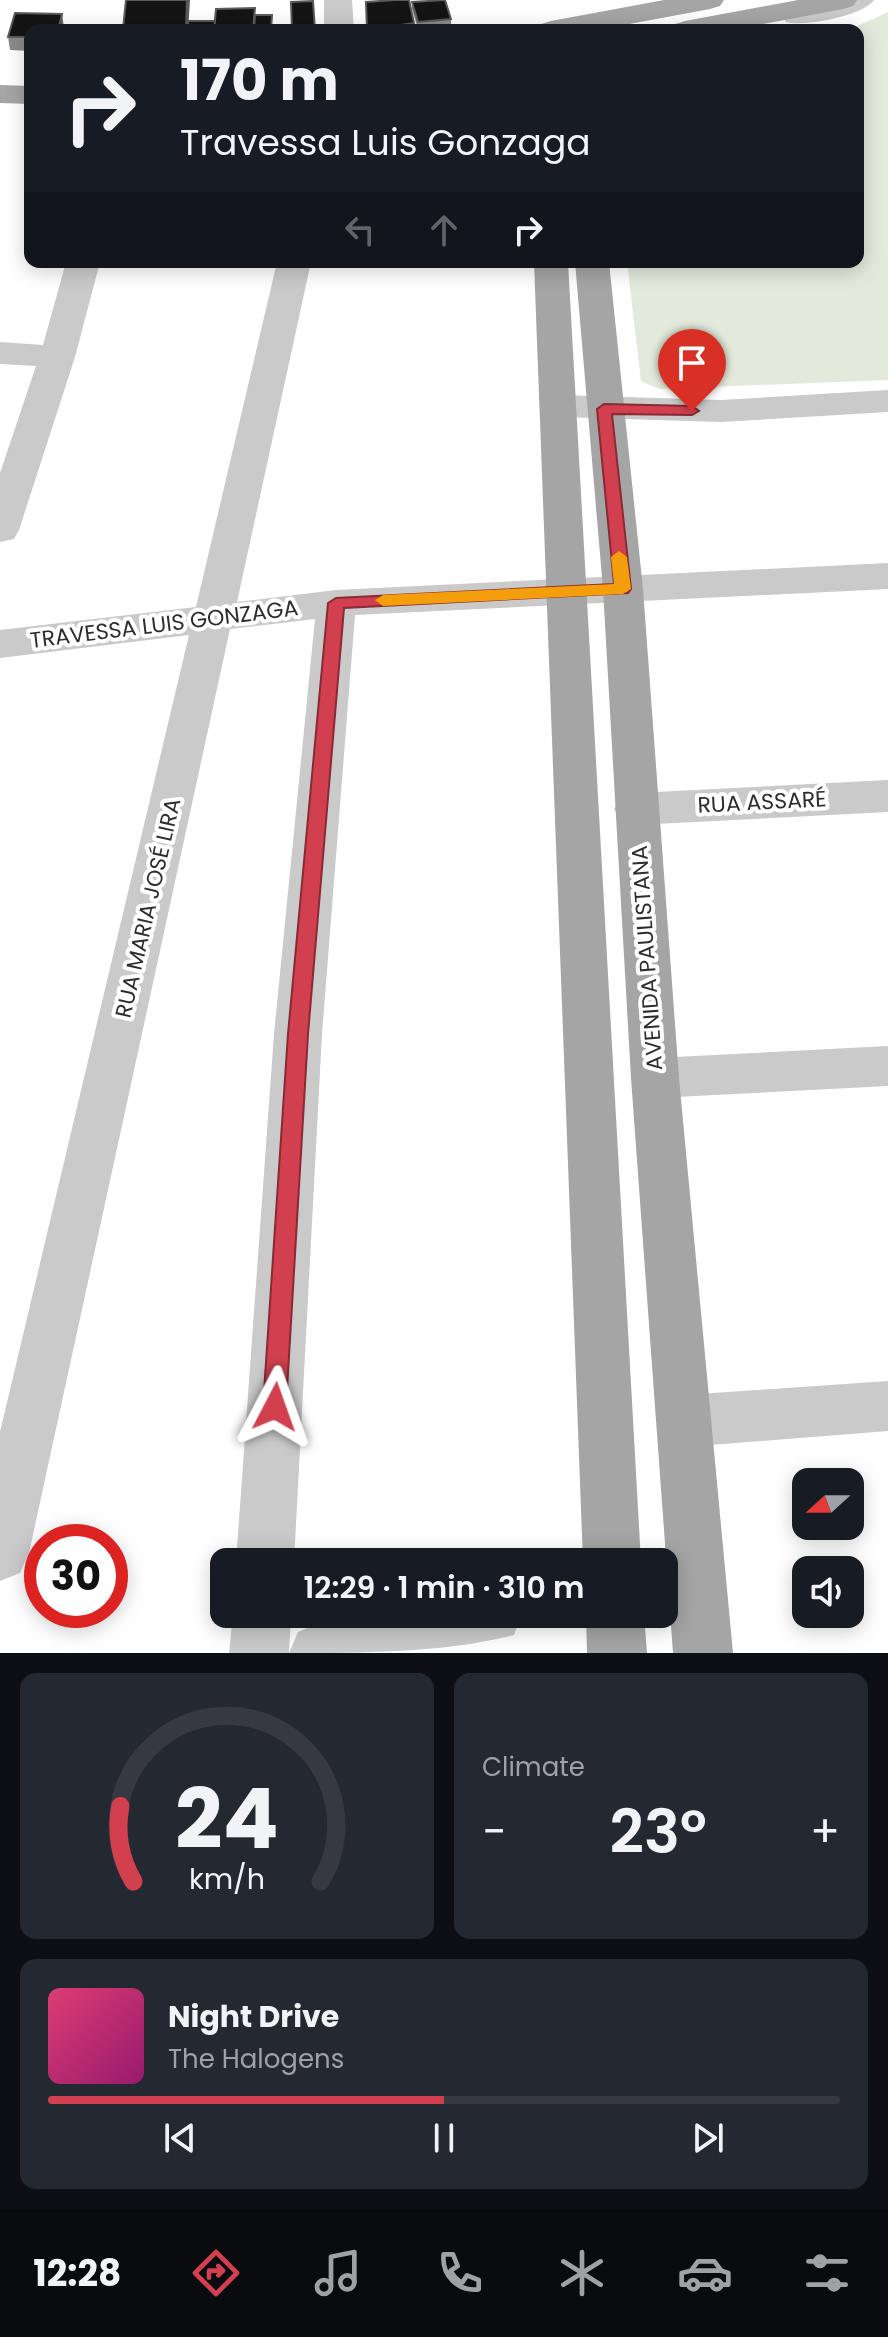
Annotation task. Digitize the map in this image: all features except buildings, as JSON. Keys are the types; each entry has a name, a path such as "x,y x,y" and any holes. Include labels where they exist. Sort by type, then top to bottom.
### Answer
{"main road":[{"path":"583,24 710,0"},
{"path":"631,24 735,9 843,0"},
{"path":"701,24 735,9"},
{"path":"0,70 24,71"},
{"path":"0,94 24,95"},
{"name":"AVENIDA PAULISTANA","path":"581,268 582,407 567,589 611,1548"},
{"name":"AVENIDA PAULISTANA","path":"582,407 623,589 655,1078 703,1653"},
{"path":"616,1628 617,1653"}],"street":[{"path":"338,0 339,24"},
{"path":"735,9 779,19 844,7 860,0"},
{"path":"0,530 57,357 81,268"},
{"name":"RUA MARIA JOSÉ LIRA","path":"0,1553 293,268"},
{"path":"0,353 57,357"},
{"path":"582,407 721,411 888,401"},
{"name":"TRAVESSA LUIS GONZAGA","path":"0,644 336,603 567,589 888,576"},
{"path":"266,1548 298,1034 336,603"},
{"name":"RUA ASSARÉ","path":"636,809 888,796"},
{"path":"655,1078 888,1066"},
{"path":"684,1421 888,1406"},
{"path":"259,1653 261,1628"},
{"path":"319,1653 431,1628"}],"shaded area":[{"path":"888,12 888,380 659,389 641,381 628,268 864,268 862,24"}],"slow traffic":[{"path":"383,600 567,589 623,589 619,557"}],"route":[{"path":"275,1407 298,1034 336,603 567,589 623,589 604,409 692,411"}]}
